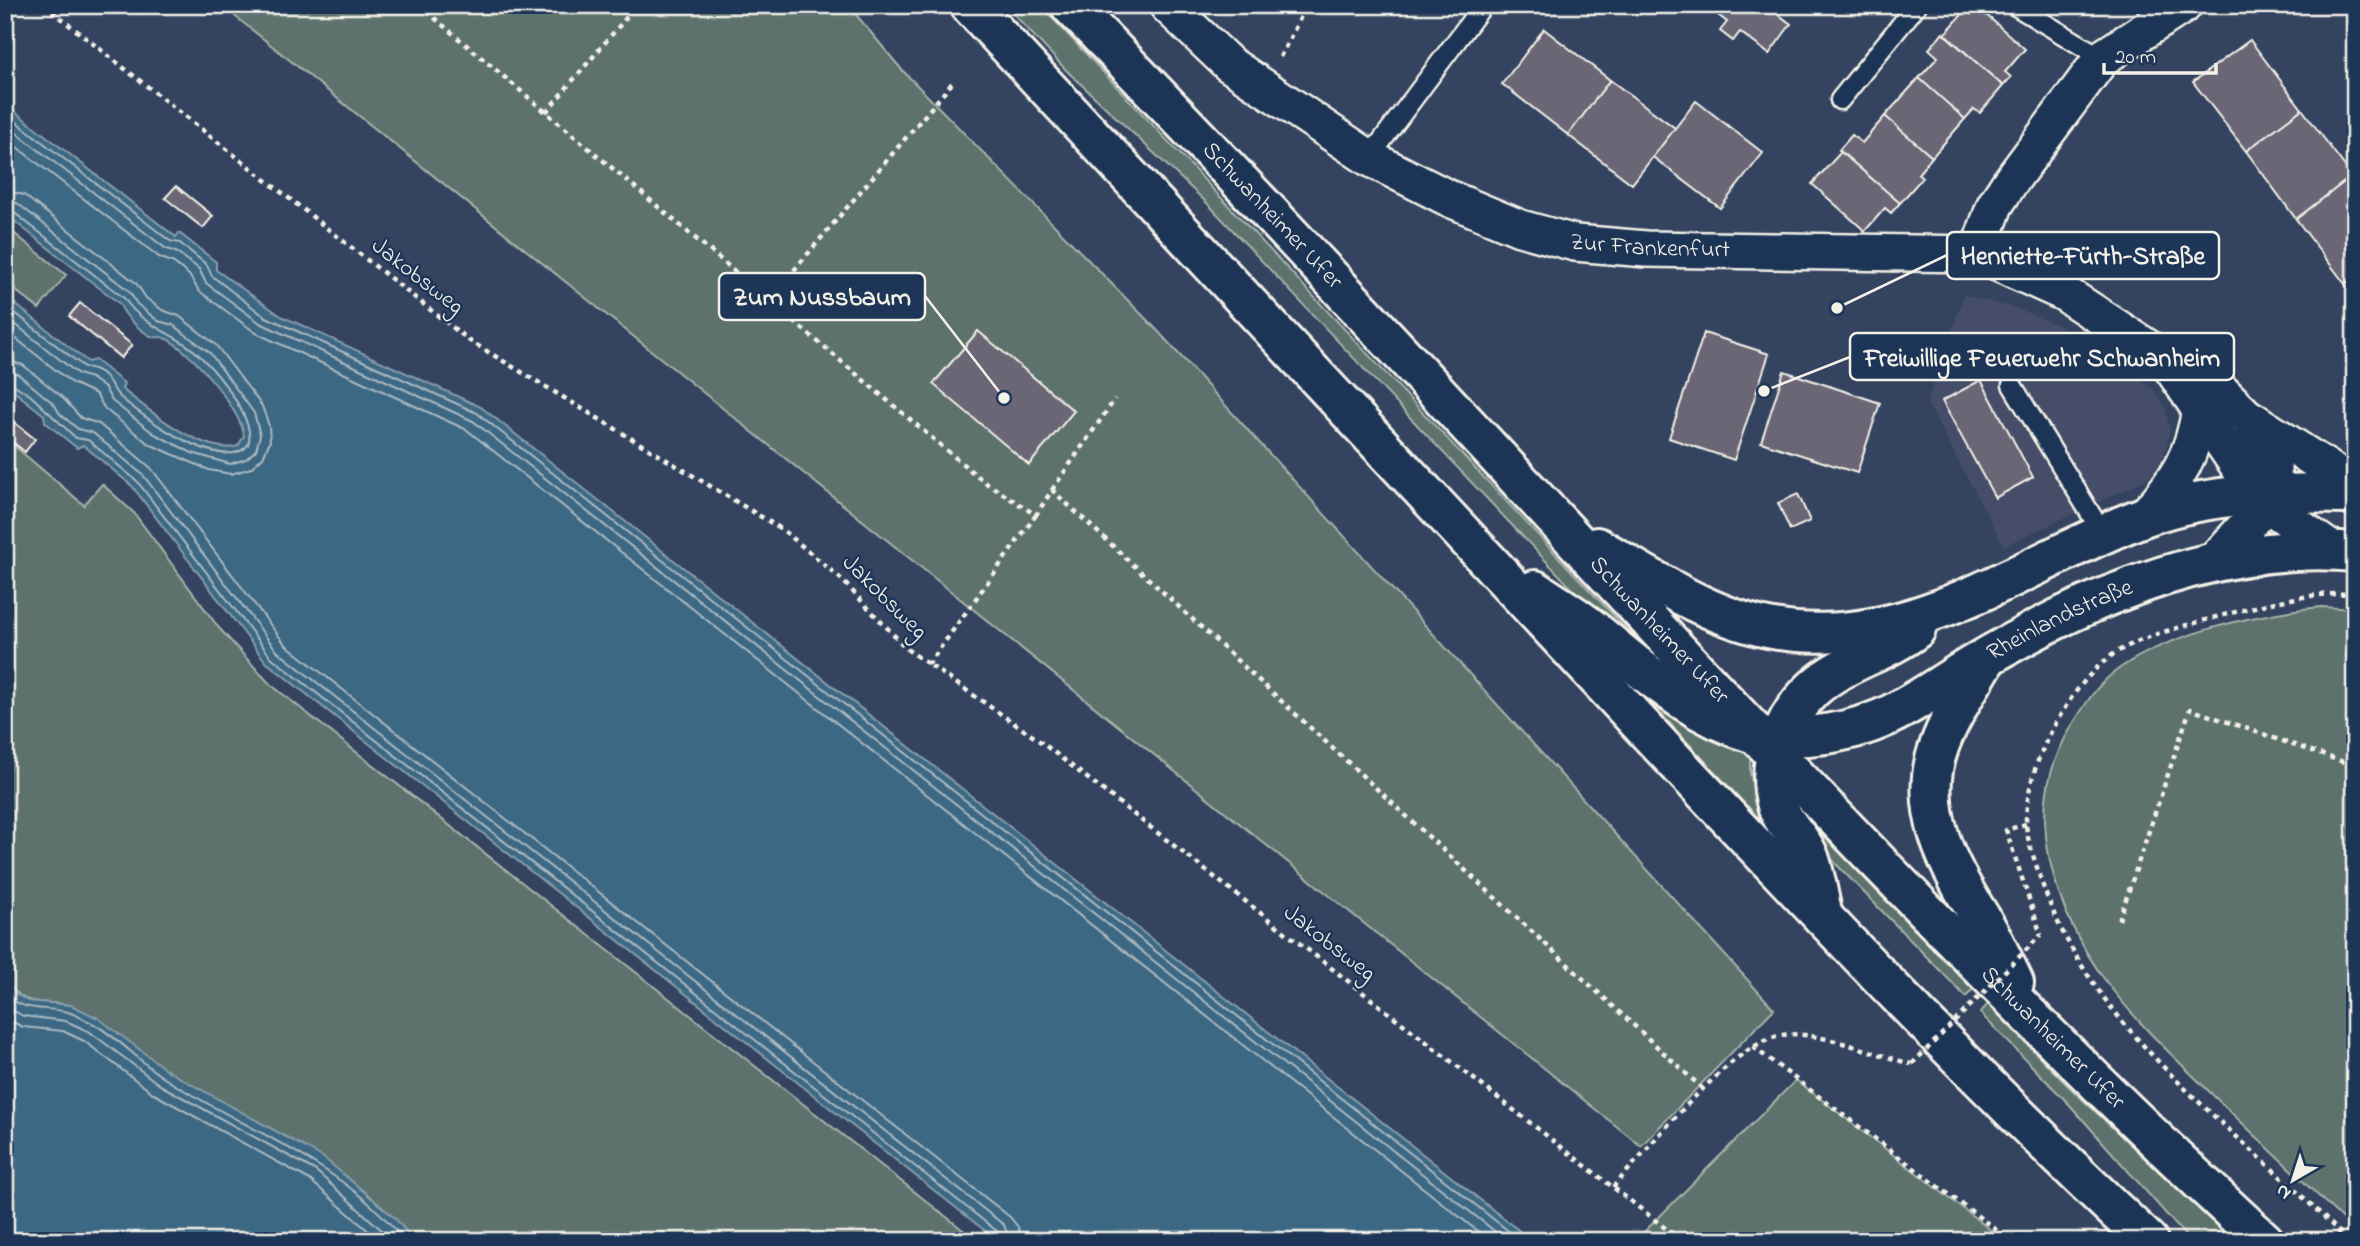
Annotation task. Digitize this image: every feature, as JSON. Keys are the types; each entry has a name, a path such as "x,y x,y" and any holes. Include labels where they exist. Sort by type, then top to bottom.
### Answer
{"main road":[{"path":"970,5 1476,550 1823,918 2038,1137 2148,1241"},
{"name":"Schwanheimer Ufer","path":"1070,5 1221,160 1567,531 2033,1019 2264,1241"},
{"path":"1823,918 1810,857 1777,806 1771,742 1814,688 1851,663 1903,639 1940,611 2145,516 2231,494 2355,494"},
{"path":"1567,531 1703,605 1740,621 1774,629 1839,634 1940,611"},
{"path":"1476,550 1591,628 1673,696 1771,742"},
{"name":"Rheinlandstraße","path":"1771,742 1839,734 1870,726 1907,707 1988,656 2076,610 2129,587 2213,563 2288,551 2343,551"},
{"path":"1988,656 1939,745 1933,803 1938,836 1948,865 1983,922 2033,1019"}],"street":[{"name":"Zur Frankenfurt","path":"1167,5 1229,64 1369,158 1448,198 1520,228 1575,243 1646,249 1977,254 2064,293 2107,319 2171,368 2217,387 2248,418 2355,486"},
{"path":"1977,254 1995,205 2007,185 2102,58 2184,5"},
{"name":"Zur Frankenfurt","path":"2171,368 2249,482 2266,495 2281,514 2343,551"},
{"path":"2145,516 2168,490 2187,459 2196,436 2200,407"},
{"name":"Zur Frankenfurt","path":"2213,563 2258,513 2273,477 2273,461 2248,418"}],"lane":[{"path":"1840,100 1917,5"},
{"path":"2014,5 2102,58"},
{"path":"1369,158 1480,9"},
{"path":"2012,385 2103,534"}],"path":[{"name":"Jakobsweg","path":"44,5 470,341 783,530 840,578 908,650 1037,738 1682,1241"},
{"path":"419,5 983,481 1036,514"},
{"path":"546,112 637,5"},
{"path":"1264,89 1307,5"},
{"path":"768,301 953,82"},
{"path":"928,665 1115,399"},
{"path":"1052,490 1703,1089"},
{"path":"2348,1241 2312,1204 2197,1102 2128,1030 2074,952 2052,913 2026,824 2031,777 2052,729 2083,682 2102,663 2124,648 2170,630 2231,613 2295,596 2355,594"},
{"path":"2119,920 2190,709 2355,766"},
{"path":"1613,1187 1703,1089 1753,1046 1778,1035 1807,1035 1912,1064 2041,935 2006,830 2026,824"},
{"path":"1753,1046 2011,1241"}],"shaded area":[{"path":"1964,295 2021,310 2057,325 2086,341 2152,388 2165,406 2170,431 2164,455 2154,472 2141,482 2004,546 1927,403"}],"green space":[{"path":"221,5 848,5 902,70 1156,329 1774,1009 1641,1146"},
{"path":"1005,5 1040,5 1659,664 1615,634 1207,203 1067,71"},
{"path":"5,226 66,275 39,309 5,282"},
{"path":"5,438 84,505 102,484 134,513 219,628 270,684 977,1241 414,1241 390,1215 336,1171 183,1081 82,1011 70,1006 31,1001 22,997 5,976"},
{"path":"2321,607 2355,609 2355,1231 2163,1046 2114,992 2075,932 2050,861 2045,825 2047,790 2056,757 2086,704 2112,674 2132,660 2183,637 2241,621"},
{"path":"1637,688 1734,741 1750,758 1750,774 1772,833"},
{"path":"1810,822 1973,989 1966,997 1836,864 1806,827"},
{"path":"1988,1004 2064,1082 2233,1241 2190,1241 2069,1104 1980,1013"},
{"path":"1796,1080 2005,1241 1635,1241"}],"water":[{"path":"5,104 176,237 179,233 216,262 216,270 281,316 481,407 1532,1241 998,1241 266,662 132,486 83,445 77,448 45,422 44,415 5,384 5,296 88,362 95,360 124,383 122,389 177,429 193,438 224,447 238,446 244,436 234,411 224,396 186,353 174,343 143,331 129,318 120,304 5,214"},
{"path":"5,976 16,994 28,1001 71,1005 98,1018 168,1071 324,1158 395,1218 414,1241 5,1241"}],"building":[{"path":"1705,5 1766,5 1791,24 1769,54 1740,32 1733,41 1720,31 1727,22"},
{"path":"1970,5 1975,5 2025,49 2005,72 2011,77 2003,86 1945,34"},
{"path":"1544,29 1610,80 1568,135 1502,84"},
{"path":"1943,33 2003,86 1980,113 1974,109 1965,119 1919,78 1938,57 1929,49"},
{"path":"2250,40 2302,109 2246,151 2193,82"},
{"path":"1919,78 1965,119 1932,157 1885,116"},
{"path":"1610,80 1675,128 1632,184 1568,135"},
{"path":"1696,101 1763,153 1720,208 1653,157"},
{"path":"2302,109 2352,176 2296,219 2246,151"},
{"path":"1885,116 1932,157 1918,174 1922,178 1900,203 1839,150 1852,135 1862,143"},
{"path":"1841,152 1900,203 1891,213 1885,208 1865,231 1812,184"},
{"path":"2352,176 2355,180 2355,277 2345,284 2296,219"},
{"path":"176,186 213,216 203,228 165,198"},
{"path":"2355,277 2355,297 2345,284"},
{"path":"80,303 132,345 121,358 69,316"},
{"path":"978,331 1074,411 1029,465 933,384"},
{"path":"1704,333 1769,354 1734,460 1669,438"},
{"path":"1784,371 1880,403 1857,473 1761,442"},
{"path":"1981,380 2033,477 1995,498 1942,401"},
{"path":"5,415 35,439 25,452 5,436"},
{"path":"1798,494 1810,521 1790,530 1778,503"}],"place":[{"name":"Henriette-Fürth-Straße","path":"1837,308"},
{"name":"Freiwillige Feuerwehr Schwanheim","path":"1764,391"},
{"name":"Zum Nussbaum","path":"1004,398"}]}
